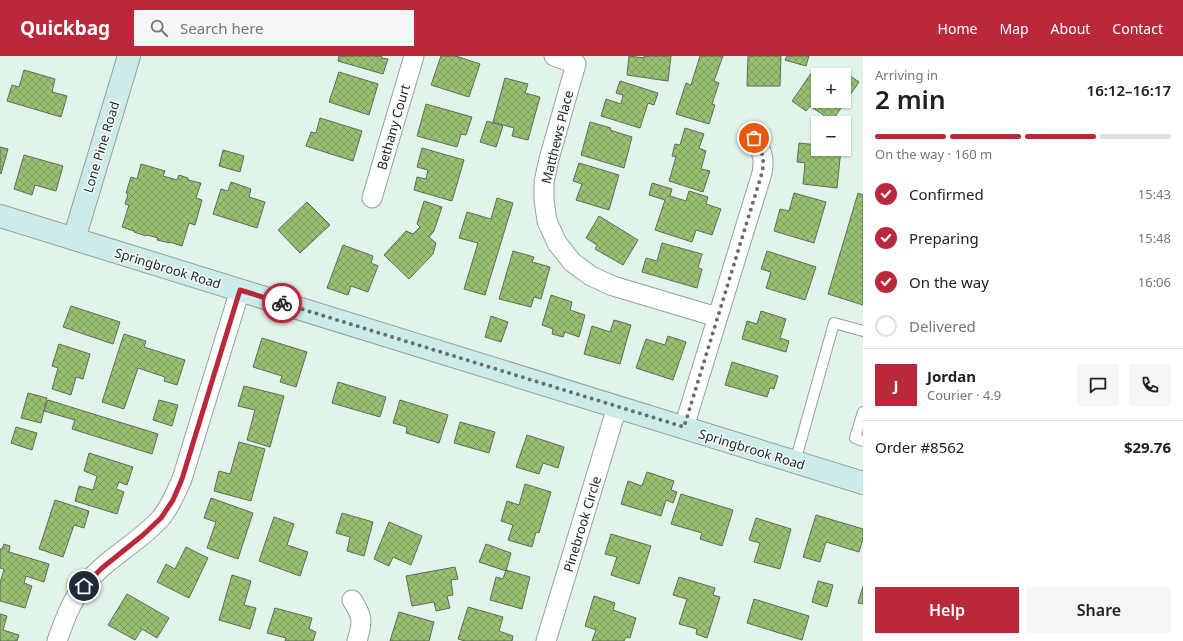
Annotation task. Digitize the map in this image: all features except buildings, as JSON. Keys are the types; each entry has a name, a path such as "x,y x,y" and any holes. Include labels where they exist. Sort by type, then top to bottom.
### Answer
{"street":[{"name":"Lone Pine Road","path":"74,239 129,56"},
{"name":"Bethany Court","path":"372,198 414,56"},
{"name":"Matthews Place","path":"554,56 576,64 544,182 546,221 557,243 572,262 591,276 613,286 717,317"},
{"path":"684,427 762,173 764,162 761,151 754,138"},
{"name":"Springbrook Road","path":"0,216 863,483"},
{"path":"57,641 71,605 84,586 102,568 143,535 161,518 173,500 182,479 240,290"},
{"name":"Pinebrook Circle","path":"546,641 617,407"},
{"path":"352,600 362,618 357,641"}],"lane":[{"path":"795,462 834,323 863,331"},
{"path":"859,440 863,412"}],"way so far":[{"path":"282,303 684,427 762,173 764,162 761,151 754,138"}],"route":[{"path":"84,586 102,568 143,535 161,518 173,500 182,479 240,290 282,303"}]}
